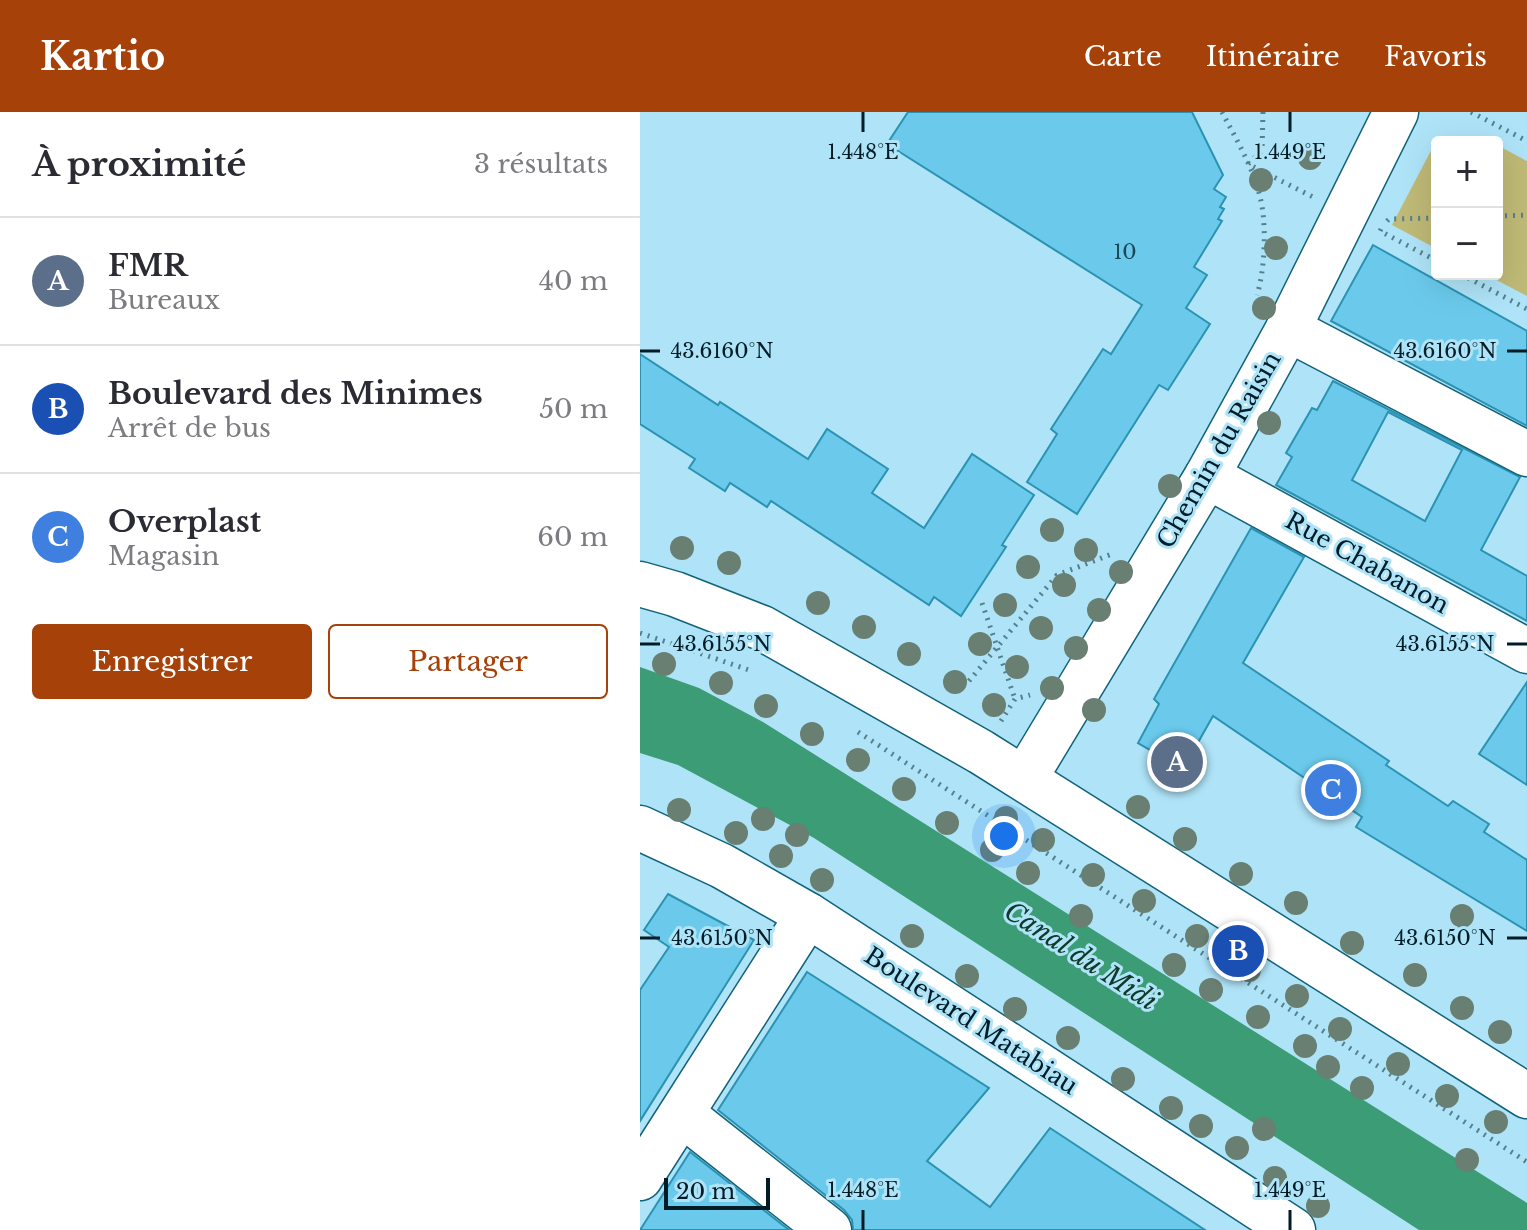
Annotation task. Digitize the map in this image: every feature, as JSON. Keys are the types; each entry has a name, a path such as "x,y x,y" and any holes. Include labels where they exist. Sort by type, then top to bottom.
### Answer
{"street":[{"name":"Chemin du Raisin","path":"1025,778 1207,476 1288,329 1396,112"},
{"path":"1288,329 1527,454"},
{"name":"Rue Chabanon","path":"1207,476 1527,651"},
{"path":"640,584 675,594 762,628 1025,778 1527,1096"},
{"name":"Boulevard Matabiau","path":"640,828 722,866 808,915 1293,1230"},
{"path":"640,1178 808,915"},
{"path":"682,1114 829,1230"}],"path":[{"path":"1222,112 1261,198 1261,282 1256,298"},
{"path":"1248,164 1262,151 1263,112"},
{"path":"1471,112 1527,141"},
{"path":"1248,164 1325,203"},
{"path":"1503,216 1527,215"},
{"path":"1431,218 1389,219 1380,231 1431,258"},
{"path":"1472,280 1527,309"},
{"path":"969,681 1057,575 1116,553"},
{"path":"982,603 1015,699"},
{"path":"640,633 757,674"},
{"path":"855,730 1527,1162"}],"shaded area":[{"path":"1503,148 1527,161 1527,296 1496,280 1503,280"},
{"path":"1431,151 1431,246 1392,225"}],"water":[{"name":"Canal du Midi","path":"640,667 699,688 763,722 1527,1203 1527,1230 1419,1230 814,838 678,765 640,753"}],"building":[{"path":"908,112 1192,112 1223,175 1214,189 1226,197 1218,219 1222,221 1194,267 1207,275 1186,308 1210,324 1168,390 1159,385 1077,514 1027,482 1057,434 1051,429 1103,349 1111,354 1142,305 887,144"},
{"path":"1373,245 1527,331 1527,426 1331,321"},
{"path":"640,354 808,459 827,429 888,469 872,493 924,528 972,454 1034,495 1002,545 1006,547 961,616 934,597 929,605 771,501 767,507 730,483 725,491 689,468 695,459 640,424"},
{"path":"1333,381 1520,477 1481,550 1527,576 1527,621 1276,485 1292,457 1286,453 1312,408 1317,410","holes":["1388,412 1462,450 1425,521 1352,480"]},
{"path":"1251,528 1304,557 1243,663 1389,761 1386,765 1448,806 1453,801 1489,824 1484,832 1527,860 1527,931 1356,827 1362,817 1213,716 1183,769 1138,743 1159,704 1154,699"},
{"path":"1527,682 1527,785 1479,754"},
{"path":"668,894 754,940 640,1121 640,990 669,947 644,930"},
{"path":"807,972 989,1088 927,1161 990,1207 1050,1128 1205,1230 853,1230 852,1220 844,1210 718,1110"},
{"path":"690,1152 789,1230 640,1230"}],"place":[{"name":"FMR","path":"1177,762"},
{"name":"Overplast","path":"1331,790"},
{"name":"Boulevard des Minimes","path":"1238,951"}]}
